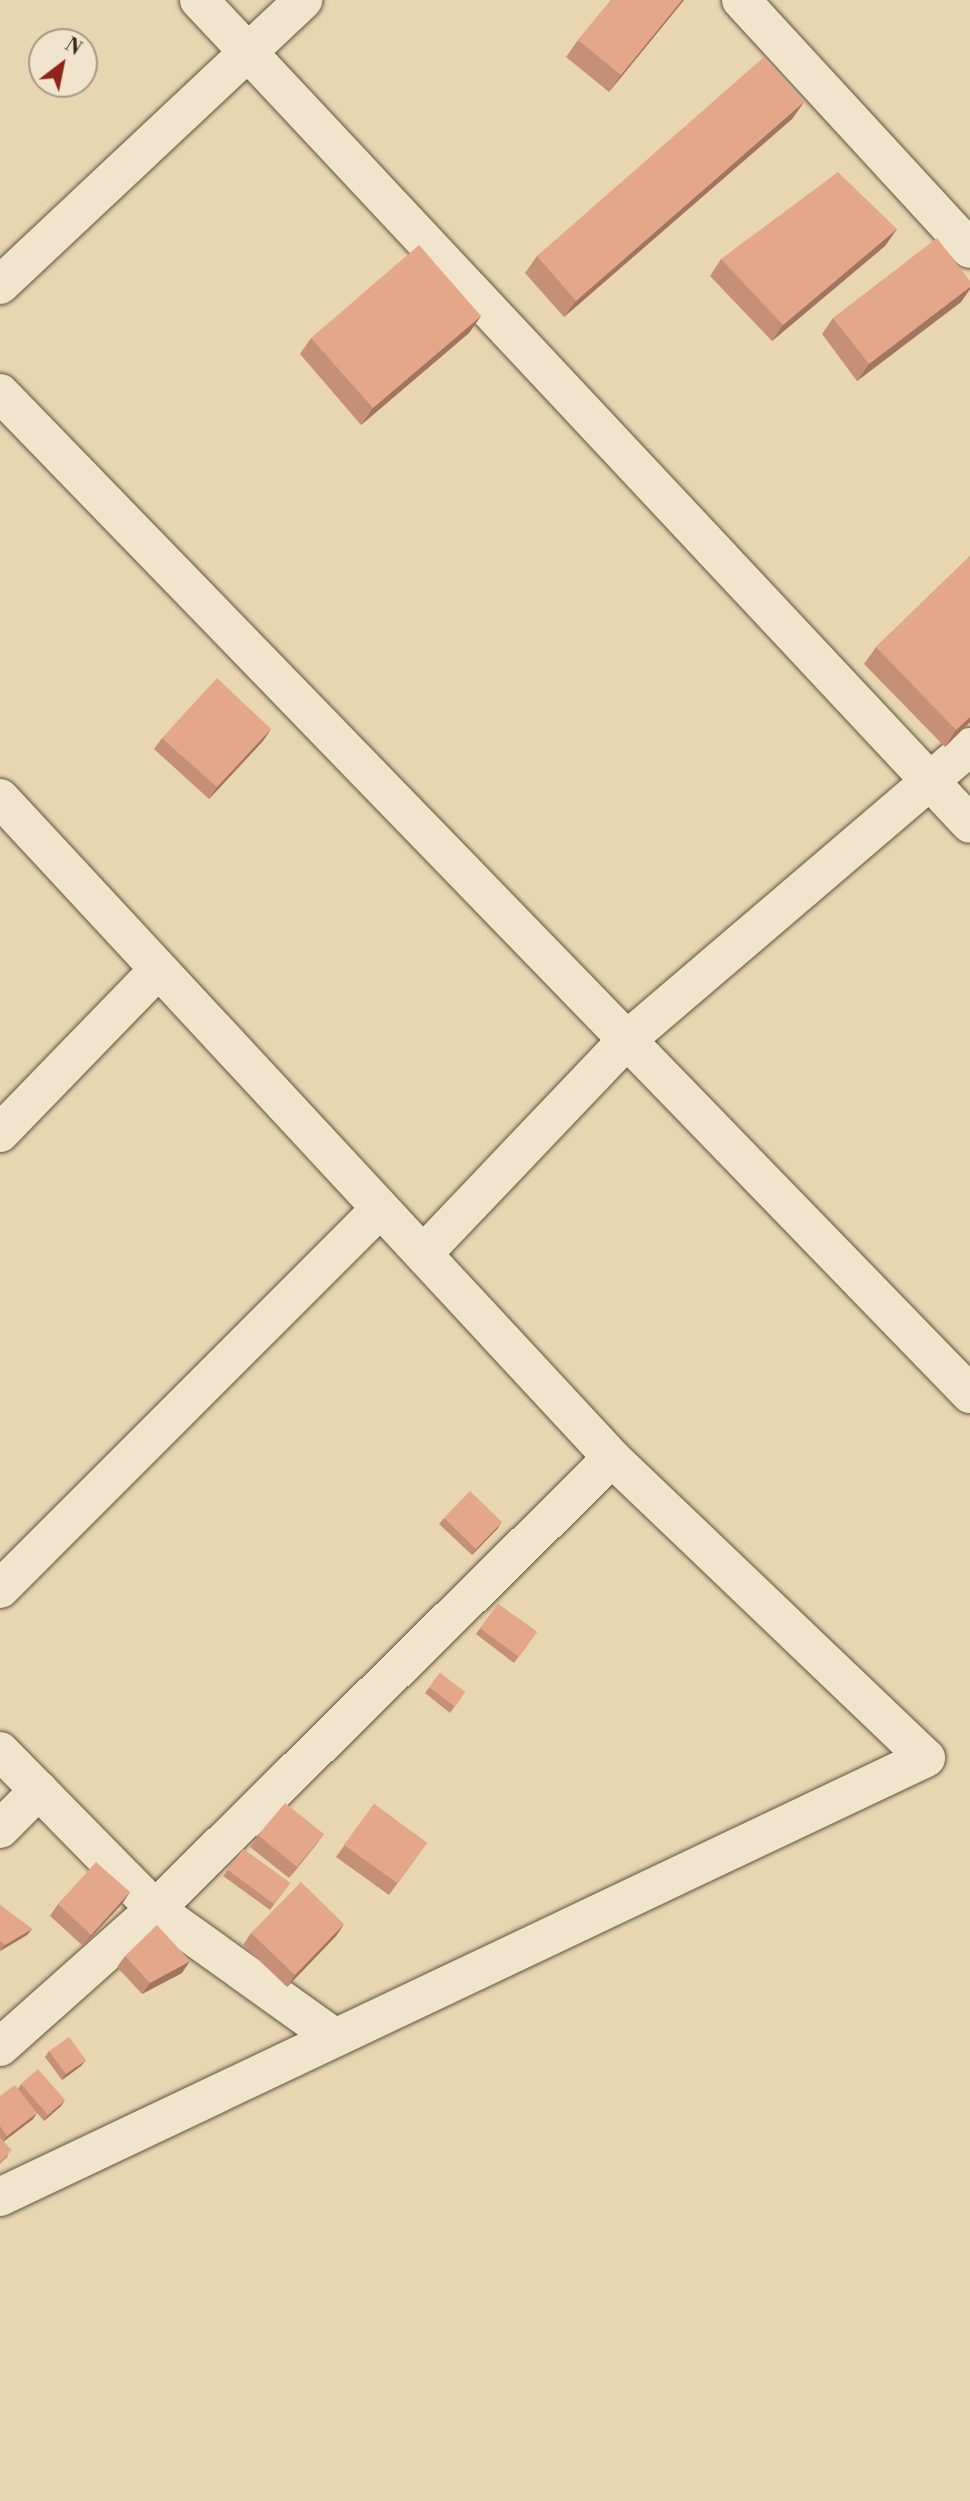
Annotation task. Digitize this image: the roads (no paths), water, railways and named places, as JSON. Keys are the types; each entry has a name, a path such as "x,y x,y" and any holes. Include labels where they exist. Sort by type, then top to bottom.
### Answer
{"street":[{"path":"199,0 930,778 970,824"},
{"path":"0,285 303,0"},
{"path":"741,0 970,249"},
{"path":"0,393 629,1038 970,1394"},
{"path":"423,1254 629,1038 930,778 970,747"},
{"path":"0,799 612,1458 926,1758 334,2036 0,2197"},
{"path":"0,1133 158,970"},
{"path":"0,1590 379,1210"},
{"path":"0,2047 155,1909 612,1458"},
{"path":"0,1751 155,1909 334,2036"},
{"path":"0,1829 39,1790"}]}
